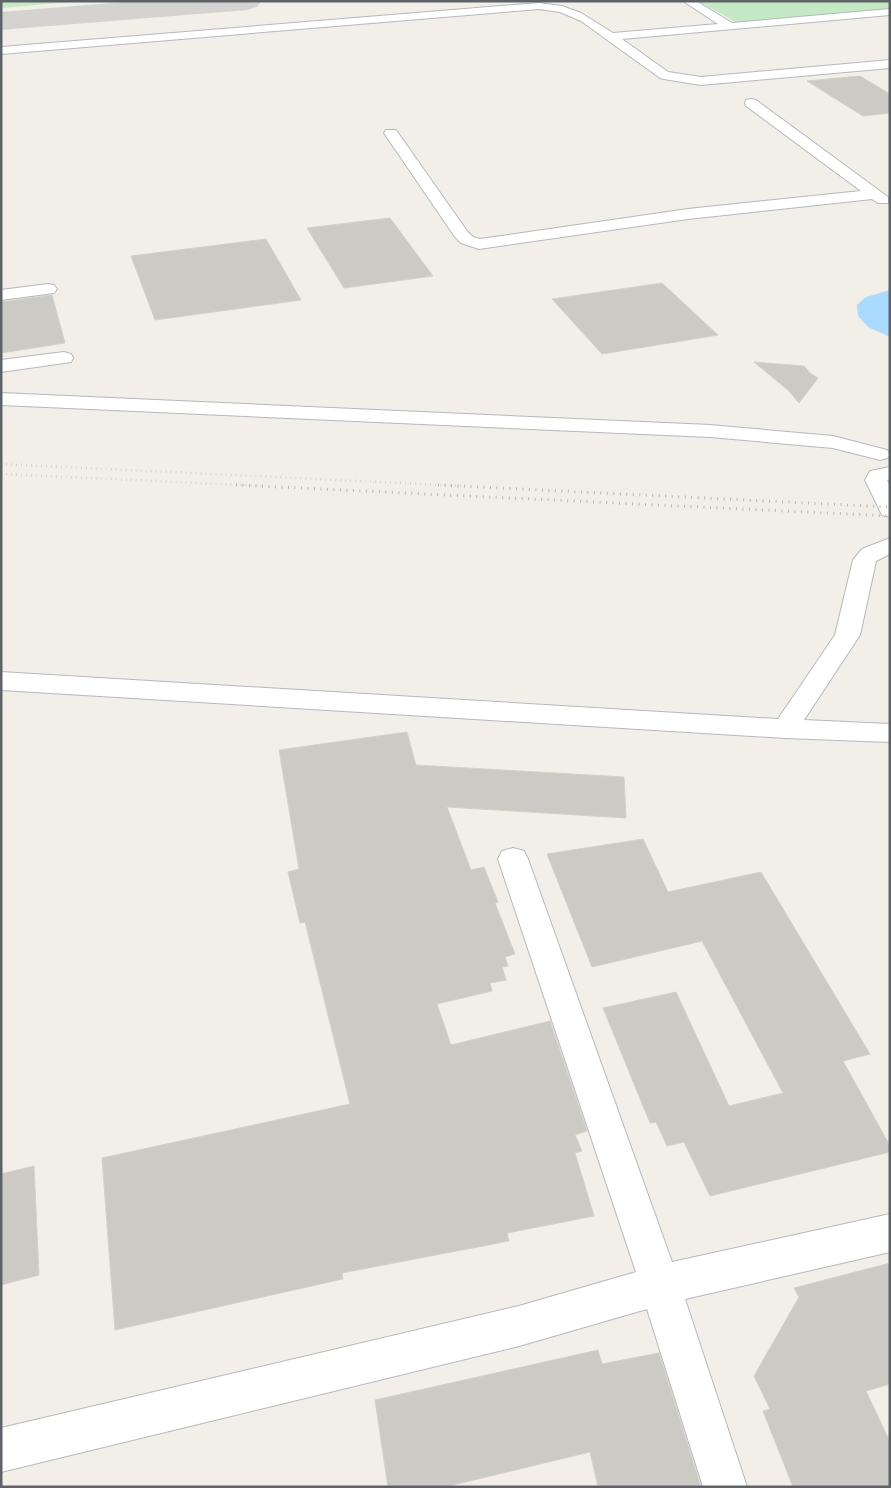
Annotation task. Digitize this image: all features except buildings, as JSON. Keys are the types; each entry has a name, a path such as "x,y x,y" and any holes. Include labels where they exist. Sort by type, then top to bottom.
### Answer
{"street":[{"path":"688,1 731,27"},
{"path":"1,51 539,6 564,8 576,12 664,75 683,80 714,80 890,64"},
{"path":"612,37 890,12"},
{"path":"752,103 890,205"},
{"path":"391,133 461,234 467,240 479,244 688,214 875,194"},
{"path":"1,295 48,290"},
{"path":"1,366 54,376 710,430 833,442 887,453"},
{"path":"1,399 54,376"},
{"path":"890,473 878,476 876,480 890,510"},
{"path":"785,729 847,635 865,560 870,554 890,545"},
{"path":"1,681 785,729 890,733"},
{"path":"513,859 660,1285 725,1487"},
{"path":"1,1450 520,1326 660,1285 890,1233"}],"green space":[{"path":"1,1 81,1 1,8"},
{"path":"698,1 890,1 890,11 739,24"}],"water":[{"path":"890,290 890,337 868,327 858,316 857,305 866,297"}],"taxiway":[{"path":"1,21 247,1"}],"railway":[{"path":"1,464 464,486"},
{"path":"1,474 263,486"},
{"path":"236,485 890,516"},
{"path":"438,485 890,507"}]}
